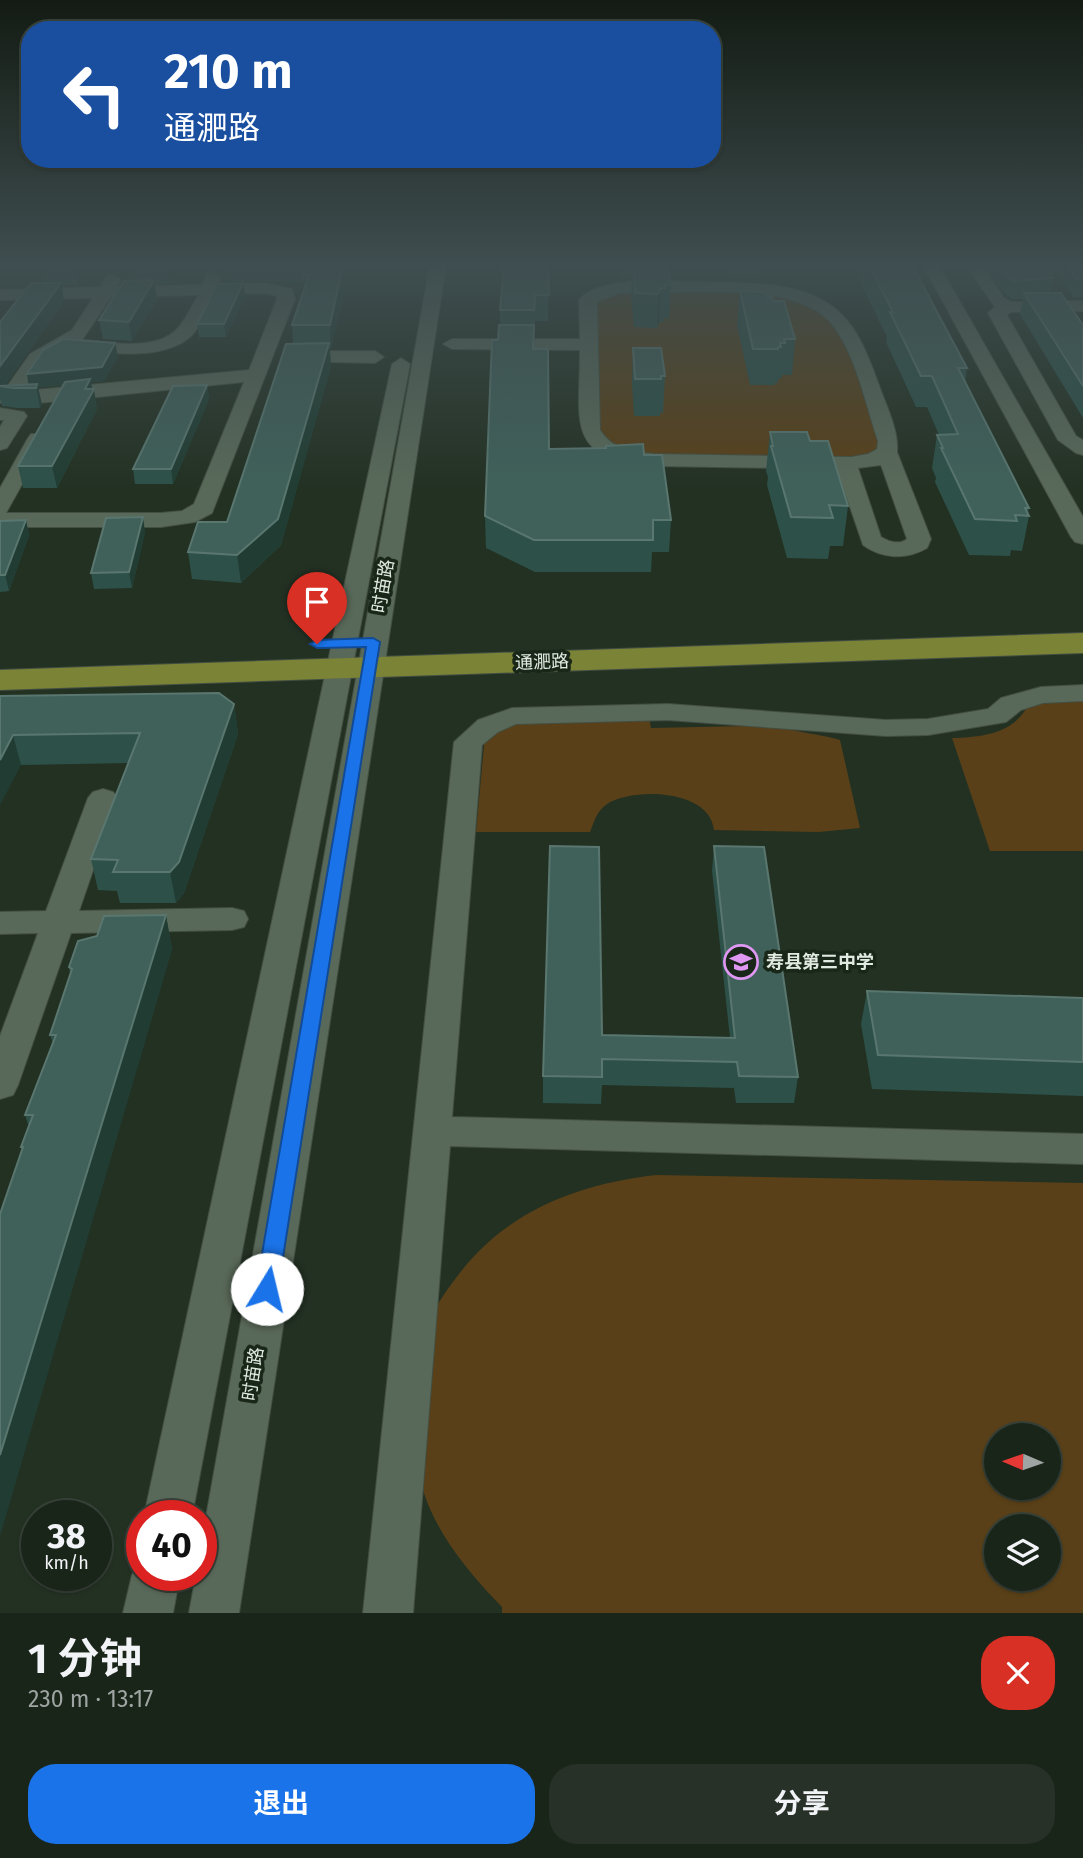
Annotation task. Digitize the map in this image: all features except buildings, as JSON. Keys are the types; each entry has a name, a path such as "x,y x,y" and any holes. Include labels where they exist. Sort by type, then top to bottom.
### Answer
{"main road":[{"name":"通淝路","path":"0,680 356,656 1083,620"},
{"name":"通淝路","path":"0,654 356,656 1083,643"}],"street":[{"path":"3,403 37,358 68,340"},
{"path":"62,344 139,349 171,340"},
{"path":"0,520 161,520 187,517 204,508 269,340"},
{"name":"时苗路","path":"214,1613 356,656 409,340"},
{"name":"时苗路","path":"171,1500 422,340"},
{"path":"589,340 590,430 596,443 608,452 654,460 846,463 874,460 887,452"},
{"path":"846,463 871,540 885,548 908,548 917,545 919,539 887,452 887,441 862,365 848,340"},
{"path":"974,340 1083,537"},
{"path":"1013,340 1068,440 1083,450"},
{"path":"452,348 589,349"},
{"path":"114,390 131,358 139,349"},
{"path":"3,403 114,390 259,366 375,357"},
{"path":"0,508 56,405 56,396"},
{"path":"0,444 17,416 3,403"},
{"path":"388,1613 468,742 488,726 512,716 524,715 668,712 886,728 928,727 996,716 1011,704 1041,695 1083,693"},
{"path":"0,1085 103,798"},
{"path":"0,923 232,919"},
{"path":"432,1131 1083,1149"},
{"path":"148,1613 153,1591"}],"shaded area":[{"path":"593,340 846,340 873,407 881,443 880,452 869,459 631,456 594,431"},
{"path":"1083,699 1083,851 990,851 952,738 997,732 1016,721 1030,701"},
{"path":"753,710 783,728 840,740 860,828 819,832 714,830 709,816 699,806 669,795 651,794 634,795 607,804 598,813 590,832 476,832 485,735 518,719 649,717 651,728 746,726 742,712"},
{"path":"656,1175 1083,1183 1083,1613 502,1613 502,1607 474,1577 449,1544 422,1488 417,1451 429,1328 447,1290 478,1252 500,1233 547,1204 600,1185"}],"place":[{"name":"寿县第三中学","path":"741,962"}],"route":[{"path":"267,1289 373,642 317,644"}]}
